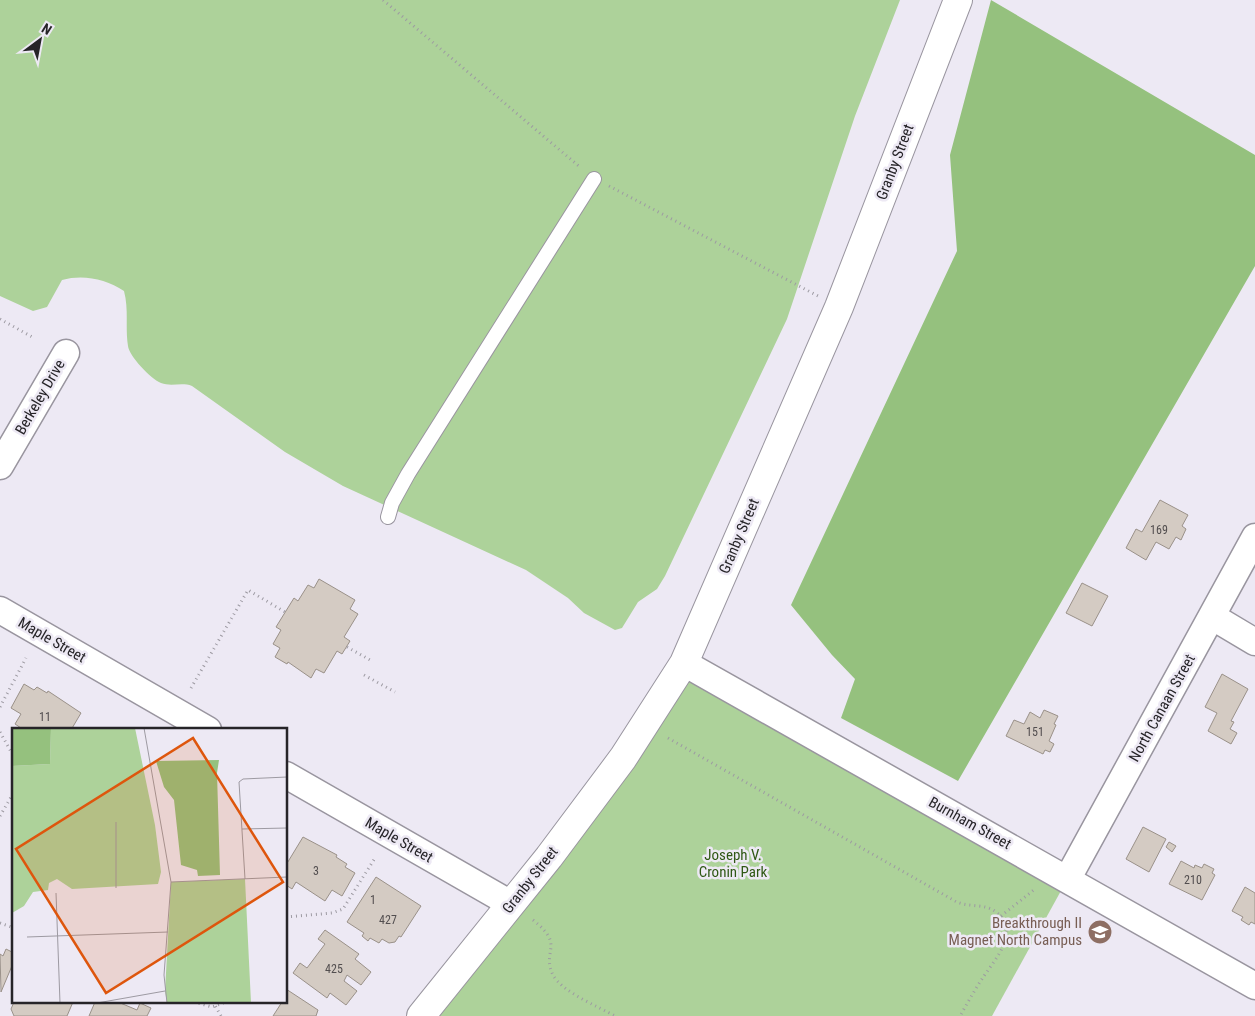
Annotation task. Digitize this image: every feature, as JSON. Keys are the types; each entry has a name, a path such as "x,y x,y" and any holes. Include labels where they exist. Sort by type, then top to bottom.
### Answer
{"main road":[{"name":"Granby Street","path":"422,1016 623,758 684,663 838,307 958,0"}],"street":[{"name":"Berkeley Drive","path":"0,466 66,353"},
{"name":"North Canaan Street","path":"1068,878 1213,618 1255,537"},
{"name":"Maple Street","path":"0,610 205,728"},
{"path":"1213,618 1255,642"},
{"name":"Burnham Street","path":"684,663 1068,878 1255,986"},
{"name":"Maple Street","path":"288,776 511,904"}],"lane":[{"path":"388,517 392,503 408,474 594,178"}],"path":[{"path":"0,319 34,338"},
{"path":"191,688 248,590 285,612"},
{"path":"347,647 372,661"},
{"path":"0,707 26,658"},
{"path":"364,675 395,692"},
{"path":"0,732 12,753"},
{"path":"668,738 960,904 988,908 1001,916 1006,929 1004,945 960,1016"},
{"path":"0,816 12,795"},
{"path":"288,917 332,913 343,909 376,858"},
{"path":"1001,916 1038,887"},
{"path":"533,920 548,933 551,939 552,971 558,982 615,1016"},
{"path":"0,923 12,927"},
{"path":"214,1004 221,1016"}],"green space":[{"path":"0,0 900,0 855,116 787,319 665,576 657,589 638,602 622,628 615,630 584,613 568,598 526,570 343,486 285,452 192,386 184,384 169,385 157,381 141,367 129,350 124,291 110,283 86,278 62,280 47,307 33,311 0,296"},
{"path":"991,0 1255,155 1255,266 958,781 841,718 855,679 832,655 791,605 957,251 950,155"},
{"name":"Joseph V. Cronin Park","path":"684,663 1068,878 992,1016 422,1016"}],"building":[{"path":"1160,500 1188,515 1182,526 1186,529 1181,540 1176,537 1169,549 1156,542 1146,560 1126,548 1136,529 1142,532"},
{"path":"319,579 355,600 350,609 358,614 344,637 350,641 342,654 337,651 324,673 316,669 311,678 288,662 287,664 275,657 280,648 273,644 281,630 276,627 294,598 298,601 308,585 314,588"},
{"path":"1082,583 1108,596 1092,626 1066,613"},
{"path":"1222,674 1248,689 1231,721 1234,722 1230,729 1237,733 1231,744 1208,731 1217,713 1205,707"},
{"path":"24,684 34,690 37,687 47,693 48,691 81,713 72,728 21,728 15,724 21,714 11,708"},
{"path":"1044,710 1058,716 1049,741 1054,744 1050,752 1045,750 1043,754 1006,736 1014,720 1024,724 1030,712 1040,718"},
{"path":"1143,827 1166,839 1149,872 1126,859"},
{"path":"303,837 337,855 336,857 347,864 345,867 355,873 342,896 332,890 325,901 296,882 292,889 288,886 288,862"},
{"path":"1169,842 1176,846 1172,852 1166,847"},
{"path":"1181,861 1194,868 1195,865 1202,868 1204,864 1214,869 1212,873 1215,875 1202,900 1169,884"},
{"path":"376,877 421,906 401,937 399,936 395,942 389,943 382,939 379,943 370,938 368,941 362,936 364,933 347,922"},
{"path":"1245,887 1255,893 1255,924 1251,922 1249,925 1241,920 1243,917 1232,911"},
{"path":"325,930 359,954 355,959 371,972 361,985 347,975 344,981 357,991 346,1005 330,993 327,998 293,973 300,963 307,968 325,944 318,939"},
{"path":"6,949 12,952 12,966 1,992 0,954 3,956"},
{"path":"288,990 318,1010 316,1016 273,1016 281,1004 288,1004"},
{"path":"13,1004 72,1004 67,1016 14,1016 11,1009"},
{"path":"94,1004 123,1004 137,1010 140,1004 142,1004 151,1008 147,1016 89,1016"}],"place":[{"name":"Breakthrough II Magnet North Campus","path":"1100,932"}]}
